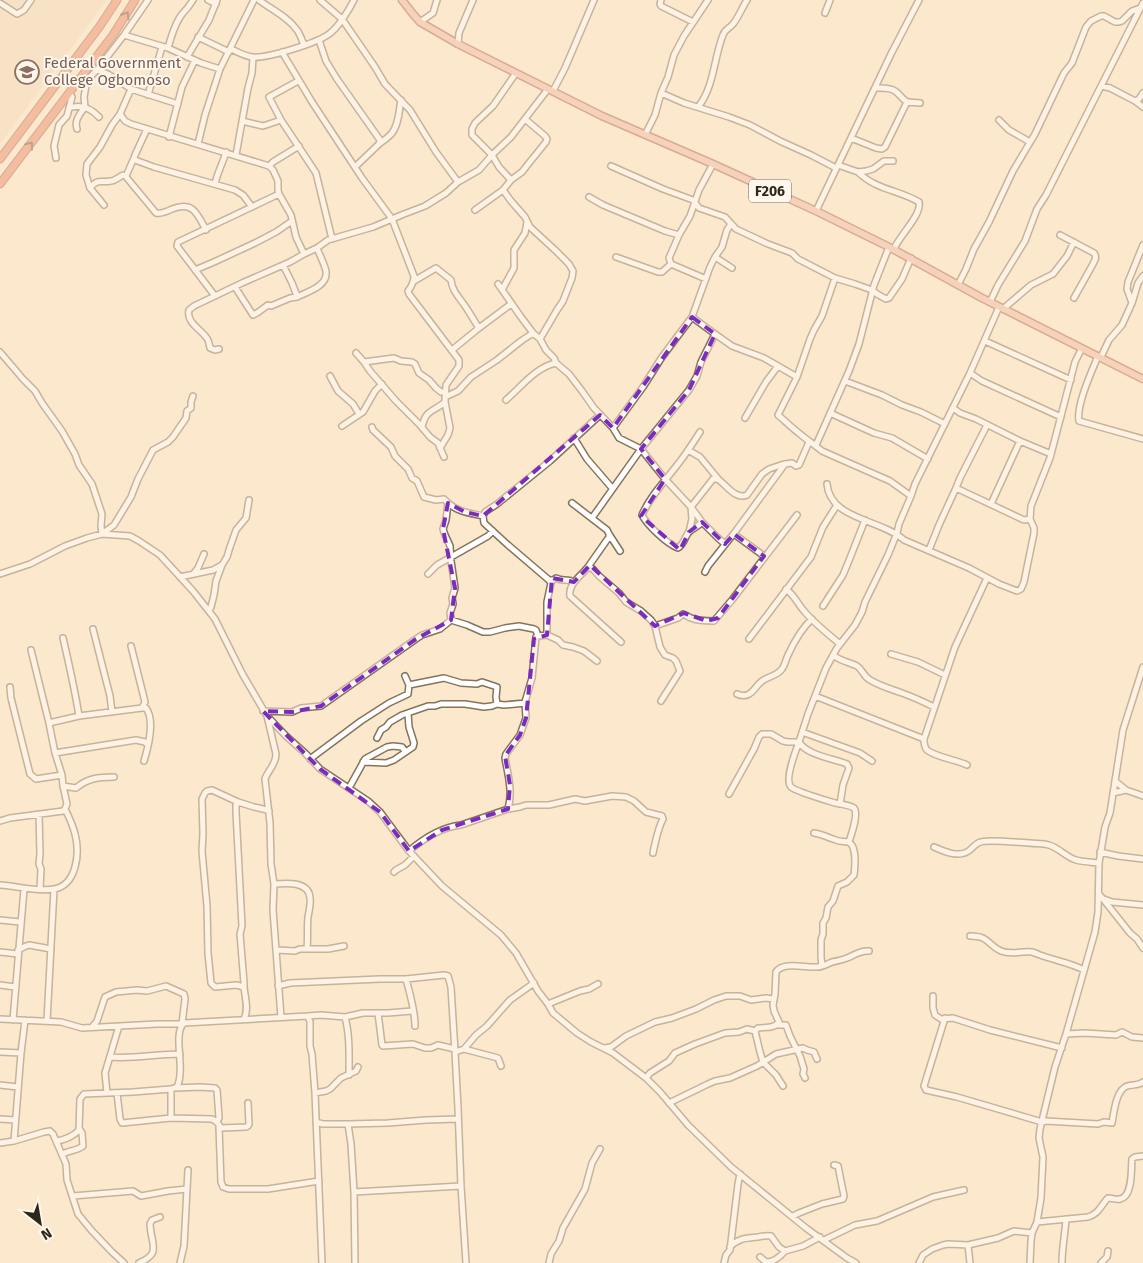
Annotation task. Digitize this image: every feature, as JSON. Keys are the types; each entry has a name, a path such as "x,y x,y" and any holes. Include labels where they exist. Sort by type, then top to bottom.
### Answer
{"highway":[{"path":"0,158 100,26 117,0"},
{"path":"0,184 69,93 83,80 135,0"}],"main road":[{"name":"F206","path":"402,0 420,22 458,44 645,135 714,164 892,248 958,286 1143,379"}],"street":[{"path":"0,3 17,14 24,10 31,0"},
{"path":"77,129 76,121 85,107 83,80 97,70 148,0"},
{"path":"148,95 165,47 182,14 193,0"},
{"path":"187,57 213,12 216,2 208,0"},
{"path":"198,144 205,115 220,70 254,0"},
{"path":"259,0 281,14 292,24 299,33 304,45"},
{"path":"320,0 342,19 385,84 410,110 436,152 458,182"},
{"path":"198,37 242,54 261,57 319,40 333,31 354,0"},
{"path":"420,22 433,13 437,0"},
{"path":"458,44 459,33 473,0"},
{"path":"219,350 210,348 207,338 190,320 188,315 191,308 283,265 332,239 373,227 425,206 446,193 458,182 483,167 551,90 565,68 594,0"},
{"path":"661,0 661,6 693,22"},
{"path":"645,135 655,115 674,55 708,0"},
{"path":"698,107 712,76 722,37 725,31 733,25 747,0"},
{"path":"825,13 830,0"},
{"path":"816,211 919,0"},
{"path":"990,302 998,285 1025,242 1037,209 1102,86 1141,5"},
{"path":"958,286 974,248 989,222 1013,171 1041,122 1064,73 1072,63 1086,27 1091,21 1101,16 1119,22 1141,5"},
{"path":"124,35 165,47 220,70"},
{"path":"319,40 326,61 380,140 379,144"},
{"path":"282,52 298,81 354,166 392,219 414,276 414,281 408,291 409,294 459,360 459,366 446,385 445,397 450,428 440,448"},
{"path":"236,155 252,73 253,57"},
{"path":"170,136 182,87 195,60"},
{"path":"97,70 108,74 132,89 178,104"},
{"path":"511,180 472,135 472,129 474,123 493,106 516,73"},
{"path":"298,81 269,97 281,120 316,172 332,239"},
{"path":"1102,86 1110,88 1143,107"},
{"path":"875,88 895,90 907,102 920,103"},
{"path":"104,206 90,188 86,175 88,164 120,114 132,89"},
{"path":"1135,101 1139,100 1143,92"},
{"path":"56,158 54,146 59,125 67,116 70,108 72,96 69,93"},
{"path":"661,93 684,103 730,116 774,139 837,167 858,172 872,169 884,161 892,161"},
{"path":"354,166 391,135 398,119 401,100"},
{"path":"851,138 882,149 907,102"},
{"path":"70,108 73,106 85,107 99,117"},
{"path":"120,114 131,124 269,166 278,181 279,194 291,215 296,237 304,254"},
{"path":"67,116 70,115 76,121"},
{"path":"475,210 503,190 511,180 522,172 546,142 547,139 525,119"},
{"path":"242,120 263,126 281,120"},
{"path":"999,120 1009,130 1030,142"},
{"path":"126,176 147,129"},
{"path":"269,166 299,146"},
{"path":"215,184 218,170 226,152"},
{"path":"134,158 137,161 154,167 235,190 244,195 252,208"},
{"path":"671,264 670,258 679,235 690,216 699,190 714,164"},
{"path":"612,166 693,200 699,208 728,219 736,229 792,253 798,259 835,278 872,290 886,299 889,298 902,279 911,258"},
{"path":"816,445 829,419 859,344 872,290 892,248 915,217 920,206 919,202 867,180 858,172"},
{"path":"90,188 98,181 112,182 123,175 126,176"},
{"path":"126,176 156,213 160,214 185,206 192,208 206,230"},
{"path":"503,190 525,217 530,227 569,264 573,271 563,301 540,339"},
{"path":"215,296 177,244 279,194"},
{"path":"589,197 603,205 664,231 679,235"},
{"path":"502,290 514,268 514,250 527,228 525,217"},
{"path":"196,270 255,243 292,221"},
{"path":"613,428 692,317 715,257 722,247 731,224"},
{"path":"1060,235 1096,255 1096,259 1074,298"},
{"path":"849,842 855,817 853,807 791,787 788,782 796,750 815,696 833,655 862,612 888,555 915,484 1001,308 1031,285 1053,274 1068,256 1074,242"},
{"path":"1132,303 1127,289 1128,282 1143,245"},
{"path":"235,286 253,314 268,305 271,306 296,297 321,285 326,278 326,271 317,248"},
{"path":"616,257 658,272 662,272 671,264"},
{"path":"715,257 732,268"},
{"path":"671,264 706,279"},
{"path":"283,265 292,283 296,297"},
{"path":"414,281 436,268 450,280 456,295 479,328"},
{"path":"1143,276 1138,283 1132,303 1122,325 1109,340 1087,384 1078,419 1078,421 1143,439"},
{"path":"835,278 797,377 778,415 822,451 890,481 911,496"},
{"path":"498,284 556,363 569,374 619,438 641,449 702,522 725,544"},
{"path":"452,350 511,304"},
{"path":"692,317 732,346 764,358 797,377"},
{"path":"422,428 426,416 445,397 458,391 471,377 533,333"},
{"path":"592,518 641,449 689,390 698,376 701,362 715,334"},
{"path":"985,341 1071,380"},
{"path":"827,484 829,496 847,513 897,533 904,540 969,568 999,584 1017,591 1021,589 1034,533 1030,520 1031,506 1051,454 1076,362 1082,348"},
{"path":"0,352 36,391 62,431 79,465 92,484 102,514 102,534"},
{"path":"356,353 396,401 438,444 444,457"},
{"path":"364,362 394,358 401,362 412,362 419,373 429,380 445,397"},
{"path":"506,400 534,374 556,363"},
{"path":"745,418 766,382 778,366"},
{"path":"970,373 982,381 1061,416"},
{"path":"330,376 338,391 353,404 359,414"},
{"path":"845,381 882,395 945,424"},
{"path":"342,426 363,412 375,390 382,384"},
{"path":"102,534 114,525 131,497 138,479 154,450 168,442 186,418 194,396"},
{"path":"953,408 987,426 1051,454"},
{"path":"830,413 874,433 892,438 928,460"},
{"path":"482,516 550,461 600,416"},
{"path":"929,550 960,478 987,426"},
{"path":"372,427 391,448 412,478 417,481 424,497 436,500 444,499 454,508 482,516"},
{"path":"700,432 679,464 665,479 645,508 642,515 644,520 668,543 678,548 682,546 689,532 692,519 691,507 713,479 719,480"},
{"path":"574,438 587,459 612,488"},
{"path":"991,504 1020,441"},
{"path":"688,450 700,457 719,480 735,494 743,497 747,495 762,474 769,469 792,463 796,466 799,465 809,442"},
{"path":"704,572 785,464"},
{"path":"956,488 1024,520 1030,520"},
{"path":"209,610 213,600 216,581 236,530 246,518 249,500"},
{"path":"448,503 444,529 450,546 450,561 455,588 452,598 451,620"},
{"path":"572,503 607,530 620,551"},
{"path":"749,639 811,557 823,527 837,505"},
{"path":"655,626 678,618 683,614 690,618 714,621 797,515"},
{"path":"482,516 484,523 549,580 547,635"},
{"path":"823,606 843,575 866,520"},
{"path":"689,532 698,527 702,522"},
{"path":"428,574 437,565 488,536 493,531"},
{"path":"0,574 30,564 65,546 102,534 130,536 160,555 209,610 265,713 320,769 368,801 380,812 409,851 442,886 501,936 516,953 553,1013 584,1038 613,1053 646,1078 706,1144 740,1174 822,1239 856,1263"},
{"path":"609,534 609,537 588,567 574,582 569,591 570,596 621,642"},
{"path":"734,534 764,556"},
{"path":"194,573 204,554"},
{"path":"180,577 214,570 222,565"},
{"path":"588,567 593,569 626,602 642,611 651,620 655,626 660,647 665,655 676,661 680,671 661,700"},
{"path":"549,580 556,578 574,582"},
{"path":"967,765 936,755 924,745 924,739 945,675 987,578"},
{"path":"786,589 804,611 840,644"},
{"path":"737,694 746,695 755,690 761,681 778,674 796,641 812,619"},
{"path":"451,620 483,632 525,627 536,630 538,636"},
{"path":"265,713 292,712 301,708 321,706 422,635 440,628 451,620"},
{"path":"93,629 110,696 112,712"},
{"path":"508,809 511,800 506,754 520,735 526,718 526,703 532,678 534,642 536,638 547,635 558,640 563,645 573,646 584,651 597,661"},
{"path":"63,638 71,679 76,690 80,716"},
{"path":"131,646 145,702 142,708"},
{"path":"0,885 24,889 54,889 69,880 76,863 75,835 65,809 67,804 62,775 31,650"},
{"path":"891,654 918,662 945,675"},
{"path":"833,655 862,670 868,679 934,707"},
{"path":"1030,1263 1032,1233 1037,1222 1041,1198 1043,1157 1039,1138 1042,1122 1055,1067 1095,932 1098,912 1100,852 1110,812 1123,730 1143,667"},
{"path":"310,759 361,721 389,703 408,694 405,676"},
{"path":"408,685 444,678 461,683 477,684 482,682 497,687 497,704"},
{"path":"10,687 30,774 36,779 62,775"},
{"path":"815,696 924,739"},
{"path":"377,738 381,730 390,722 428,706 465,704 484,707 497,704 526,703"},
{"path":"49,723 80,716 146,708 150,737 144,761"},
{"path":"265,713 276,754 276,760 265,780 274,884 281,1017"},
{"path":"363,762 386,763 413,747 414,743 409,727 408,713"},
{"path":"802,732 860,753 872,761"},
{"path":"729,794 762,734 771,734 783,741 799,742"},
{"path":"55,753 136,740 145,742 148,745"},
{"path":"799,742 801,746 815,753 848,764 849,768 842,785 840,804"},
{"path":"349,788 364,759 387,747 394,746 405,751"},
{"path":"63,786 76,788 85,781 114,776"},
{"path":"1115,781 1126,790 1143,796"},
{"path":"244,987 236,985 215,987 211,983 202,851 202,799 205,793 212,790 238,802 269,812"},
{"path":"1113,793 1126,790"},
{"path":"409,851 453,825 461,825 508,809 520,808 526,805 550,804 575,799 585,801 612,796 634,801 646,812 662,816 663,819 659,827 653,853"},
{"path":"238,802 236,805 236,833 240,869 242,926 240,934 247,1012 244,1019"},
{"path":"0,821 63,811 65,809"},
{"path":"39,814 40,889"},
{"path":"814,833 819,833 838,841 849,842 855,850 854,875 847,882 838,886 833,901 828,907 826,918 822,923 822,966"},
{"path":"934,847 949,854 964,854 979,842 1039,843 1056,848 1076,860 1099,863"},
{"path":"1100,852 1143,859"},
{"path":"394,872 414,856"},
{"path":"274,884 293,884 307,889 310,897 307,949"},
{"path":"13,1020 24,889"},
{"path":"47,1021 54,889"},
{"path":"1099,894 1143,948"},
{"path":"1104,899 1112,902 1143,905"},
{"path":"0,920 20,922"},
{"path":"970,936 979,936 987,939 998,950 1006,953 1034,952 1084,970"},
{"path":"0,952 18,952 29,945 51,949"},
{"path":"277,950 295,951 344,946"},
{"path":"777,1025 779,1022 774,1011 773,999 776,972 779,968 783,966 816,968 850,957 858,952 870,951"},
{"path":"278,986 298,983 448,976 451,987 455,1050 466,1263"},
{"path":"406,979 415,1026"},
{"path":"464,1049 510,1000 534,983"},
{"path":"548,1004 598,984"},
{"path":"0,985 15,987"},
{"path":"92,1027 97,1021 105,997 116,992 147,991 166,986 184,994 182,1024 178,1039 180,1076 178,1085 173,1089 171,1118"},
{"path":"603,1048 611,1047 626,1036 660,1020 672,1018 726,996 740,996 751,1000 773,999"},
{"path":"932,996 935,1015 941,1019 953,1018 990,1030 1062,1048"},
{"path":"0,1019 62,1022 76,1027 92,1027 182,1024 186,1022 281,1017 345,1016 363,1012 412,1011 414,1013"},
{"path":"378,1013 383,1046 413,1044 425,1048 438,1045 455,1050 464,1049 498,1058 501,1066"},
{"path":"308,1016 315,1092 322,1263"},
{"path":"345,1016 350,1075"},
{"path":"945,1018 924,1086 926,1090 1042,1122 1098,1124 1104,1122 1112,1123 1118,1094 1121,1089 1139,1085 1143,1082"},
{"path":"14,1141 25,1020"},
{"path":"646,1078 650,1072 669,1061 675,1053 695,1044 725,1033 747,1029 755,1031 758,1028 786,1024 797,1048 804,1078"},
{"path":"107,1093 105,1073 119,1026"},
{"path":"755,1031 763,1062 776,1075 783,1086"},
{"path":"1066,1034 1106,1035 1122,1032 1132,1037 1143,1038"},
{"path":"669,1103 708,1084 730,1078 757,1066 776,1054 803,1048 812,1051 817,1059"},
{"path":"0,1052 21,1053"},
{"path":"110,1057 180,1054"},
{"path":"315,1092 326,1092 341,1078 356,1071 358,1067"},
{"path":"0,1086 18,1087"},
{"path":"57,1141 76,1133 79,1128 81,1096 84,1094 215,1088 217,1090 221,1182 223,1187 229,1189 268,1189 319,1181"},
{"path":"117,1093 122,1123 171,1118 212,1119 224,1128 246,1127 249,1124 248,1103"},
{"path":"0,1119 15,1120"},
{"path":"316,1122 323,1124 396,1123 458,1119"},
{"path":"348,1124 354,1192 355,1263"},
{"path":"62,1154 83,1146 82,1133 79,1128"},
{"path":"0,1143 50,1132 53,1134 66,1164 68,1180 78,1214 124,1263"},
{"path":"549,1263 563,1228 585,1189 592,1163 600,1149"},
{"path":"1037,1222 1088,1217 1094,1215 1108,1198 1121,1199 1130,1187 1132,1159 1135,1156 1143,1156"},
{"path":"793,1216 822,1204 843,1199 838,1166 834,1166"},
{"path":"180,1263 184,1246 188,1170"},
{"path":"724,1263 730,1247 740,1174"},
{"path":"354,1192 461,1186"},
{"path":"73,1196 133,1191 141,1196 187,1189"},
{"path":"760,1257 769,1262 779,1257 785,1251 822,1239 855,1225 877,1221 933,1197 964,1190"},
{"path":"139,1263 152,1256 154,1252 150,1224 152,1220 160,1217"},
{"path":"1062,1263 1066,1219"},
{"path":"919,1263 923,1255 943,1245 968,1245 998,1238 1014,1231 1032,1233"},
{"path":"730,1247 742,1238 766,1235 771,1236 778,1247 785,1251"},
{"path":"968,1245 970,1263"},
{"path":"1101,1263 1107,1257 1108,1251"}],"highlighted area":[{"path":"692,317 715,334 689,390 641,449 665,479 641,516 680,550 689,532 702,522 725,544 734,534 764,556 718,618 707,621 684,613 655,626 590,565 574,582 552,578 547,635 534,639 526,718 520,735 505,756 510,785 508,809 442,830 409,851 380,812 320,769 263,711 292,712 321,706 416,639 451,620 455,588 443,529 448,503 465,512 483,516 600,415 613,428"}],"shaded area":[{"name":"Federal Government College Ogbomoso","path":"0,0 107,0 0,144"}],"place":[{"name":"Federal Government College Ogbomoso","path":"27,72"}]}
